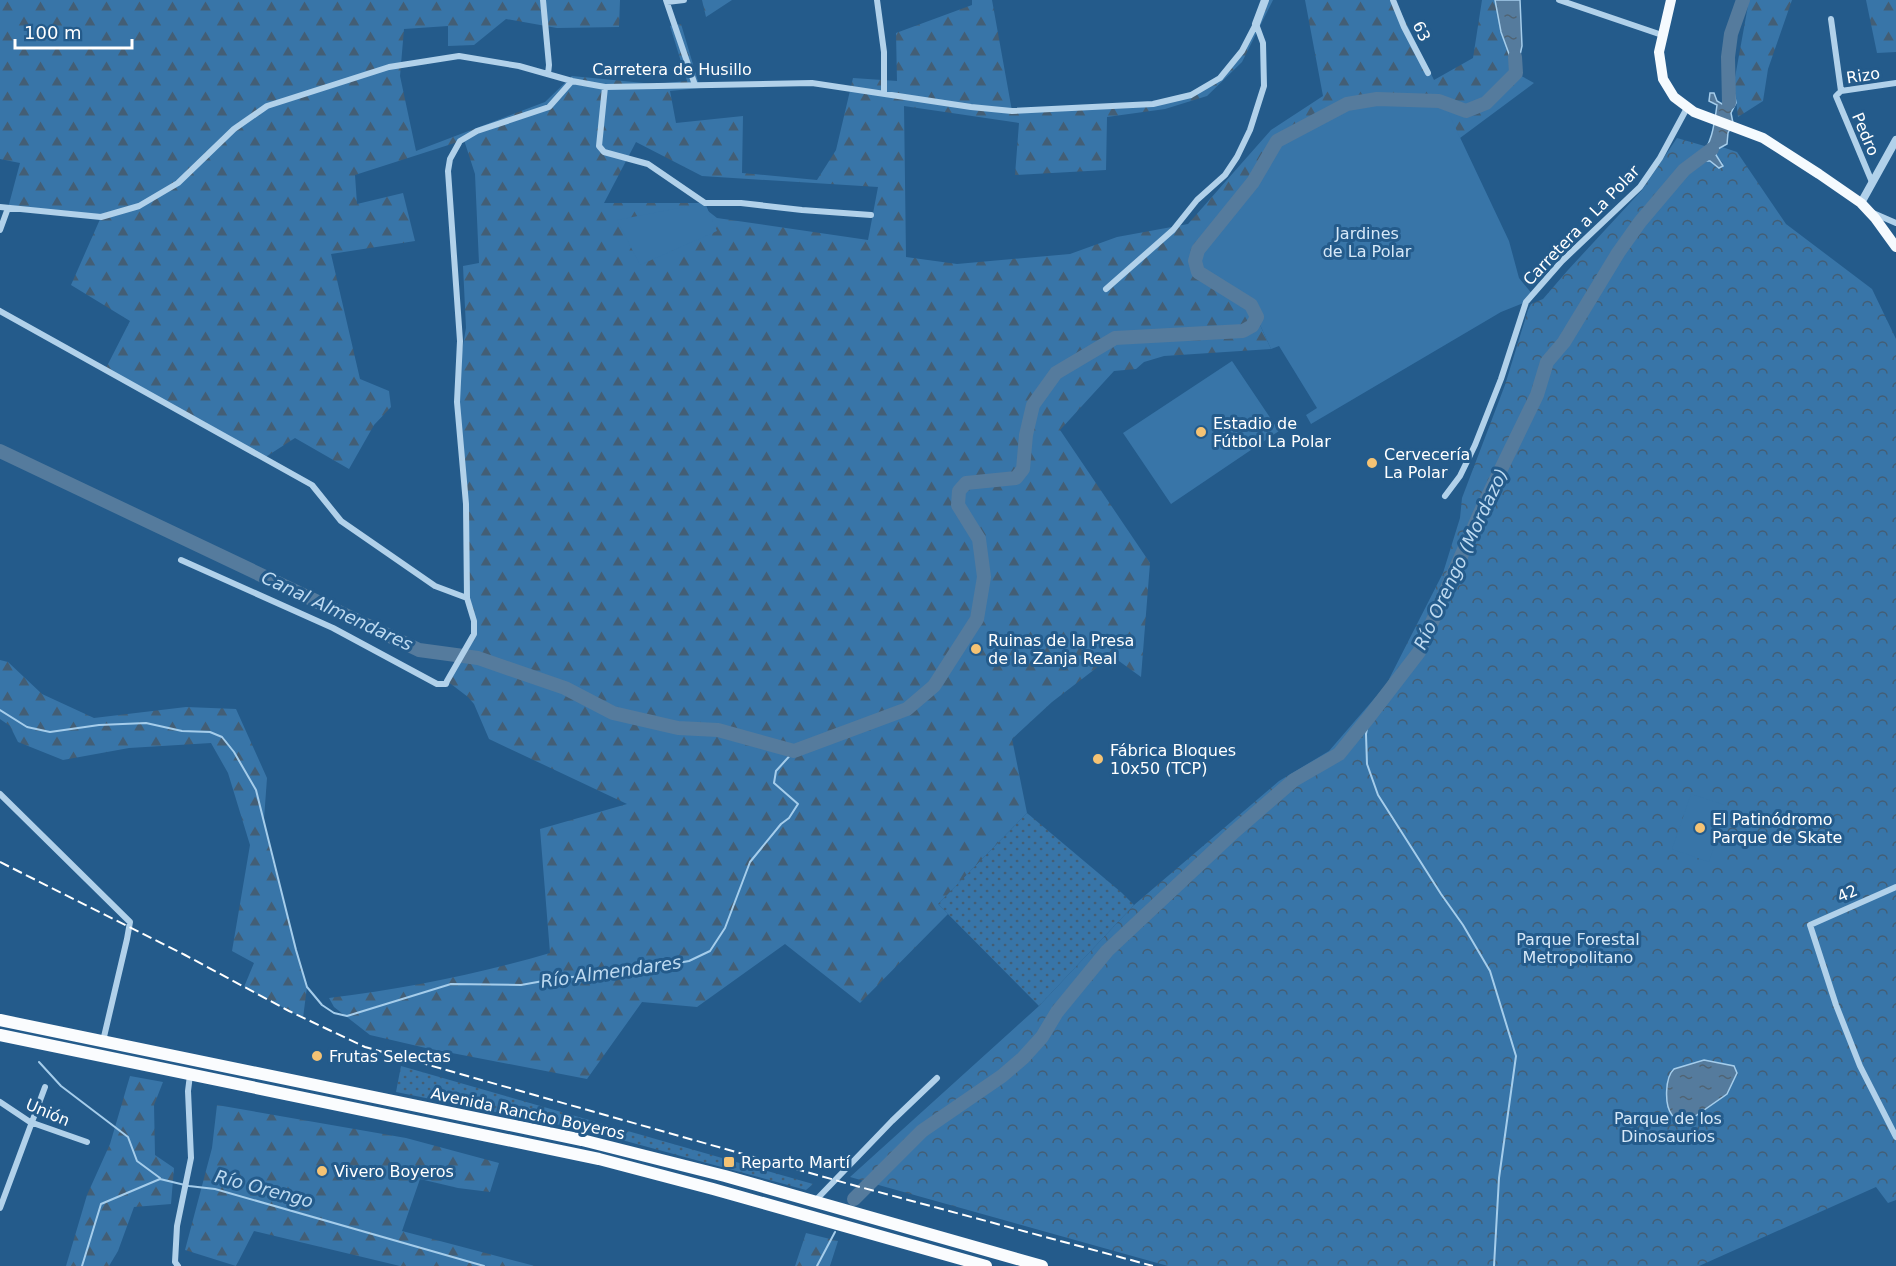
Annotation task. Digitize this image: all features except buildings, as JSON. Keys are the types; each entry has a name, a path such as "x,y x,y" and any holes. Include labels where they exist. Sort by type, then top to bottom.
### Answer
{"highway":[{"name":"Avenida Rancho Boyeros","path":"0,1020 582,1140 717,1174 1042,1266"},
{"name":"Avenida Rancho Boyeros","path":"0,1035 599,1159 986,1266"}],"main road":[{"path":"1671,0 1659,52 1663,79 1671,94 1690,110 1749,132 1776,146 1861,203 1896,247"}],"street":[{"path":"543,0 548,74"},
{"path":"684,0 666,1 694,85"},
{"path":"877,0 884,51 884,93"},
{"name":"Carretera de Husillo","path":"0,207 101,216 139,206 178,183 234,129 267,106 389,67 459,56 519,66 572,81 605,87 813,83 1012,111 1153,104 1191,95 1220,78 1242,51 1265,0"},
{"name":"63","path":"1393,0 1428,73"},
{"path":"1559,0 1662,36"},
{"name":"Pedro","path":"1831,20 1839,94 1872,182"},
{"path":"1106,289 1173,230 1197,201 1225,175 1237,158 1250,130 1264,86 1263,43 1256,24"},
{"path":"181,560 333,628 437,684 447,684 474,634 474,621 467,598 466,504 457,402 460,341 448,171 450,159 460,141 477,131 549,107 572,81"},
{"name":"Rizo","path":"1839,94 1896,83"},
{"path":"605,87 598,146 604,152 648,164 705,203 741,202 802,210 871,215"},
{"name":"Carretera a La Polar","path":"1445,496 1460,476 1475,445 1501,379 1526,302 1562,261 1640,187 1690,110"},
{"path":"1861,203 1896,140"},
{"path":"0,230 8,208"},
{"path":"1870,212 1896,223"},
{"path":"0,311 312,485 341,522 435,586 467,598"},
{"path":"0,794 130,922 103,1041"},
{"name":"42","path":"1896,887 1810,925 1836,1005 1860,1066 1896,1137"},
{"path":"178,1266 174,1255 177,1226 191,1158 188,1091 190,1075"},
{"path":"814,1202 937,1078"},
{"path":"0,1208 30,1122 45,1087"},
{"name":"Unión","path":"0,1102 30,1122 87,1142"}],"green space":[{"path":"0,0 620,0 619,27 557,28 506,19 474,45 448,46 448,26 404,29 400,76 416,151 545,102 572,76 654,84 687,81 670,26 681,24 700,88 670,91 676,123 743,116 742,173 817,180 836,150 853,78 897,81 896,33 972,5 972,0 992,0 1012,111 1153,104 1191,95 1220,78 1242,51 1265,0 1273,0 1242,62 1207,96 1165,109 1107,117 1106,170 1015,175 1019,123 904,106 906,257 957,264 1070,254 1117,237 1188,224 1271,130 1323,96 1305,0 1395,0 1434,80 1473,58 1482,0 1495,0 1501,32 1516,73 1534,83 1460,138 1439,101 1377,99 1347,104 1277,141 1253,182 1228,214 1198,272 1251,305 1271,349 1164,356 1144,362 1136,369 1114,371 1060,430 1150,563 1141,677 1112,656 1052,702 1012,739 1027,813 938,904 948,914 860,1003 785,944 697,1007 642,1002 587,1079 370,1035 334,1007 329,998 441,980 550,953 540,829 627,804 489,739 474,704 447,681 474,634 467,598 466,504 461,456 459,368 466,328 463,266 479,263 475,174 464,140 355,175 357,204 403,193 415,241 331,254 360,379 389,391 391,407 374,425 349,469 295,438 264,458 105,370 130,321 71,285 101,217 8,208 20,163 0,159","holes":["636,142 702,176 878,187 868,240 717,218 708,211 705,203 604,203"]},
{"path":"702,0 732,0 706,17"},
{"path":"1749,0 1792,0 1768,69 1763,101 1738,117 1734,83"},
{"path":"1866,0 1896,0 1896,52 1877,53"},
{"name":"Jardines de La Polar","path":"1377,99 1439,101 1448,112 1509,241 1519,278 1533,295 1526,302 1501,312 1311,424 1306,415 1317,408 1279,346 1271,349 1251,305 1198,272 1195,261 1198,250 1253,182 1277,141 1347,104"},
{"name":"Parque Forestal Metropolitano","path":"1677,138 1708,147 1698,161 1710,161 1719,168 1723,163 1716,155 1718,148 1722,147 1737,152 1786,224 1872,289 1896,339 1896,1200 1888,1203 1876,1187 1699,1266 1168,1266 850,1177 1039,1006 1134,905 1279,781 1329,751 1386,685 1443,573 1460,518 1462,498 1505,385 1531,304 1543,299 1642,190"},
{"path":"705,203 717,231 640,265 617,220"},
{"name":"Estadio de Fútbol La Polar","path":"1232,361 1279,431 1171,504 1123,433"},
{"path":"0,660 8,662 42,694 94,718 186,707 236,709 267,778 264,819 272,858 307,987 303,1018 244,987 254,963 232,951 250,845 228,773 211,743 129,748 63,760 18,742 10,726 0,719"},
{"name":"El Patinódromo Parque de Skate","path":"1691,794 1728,806 1709,862 1672,849"},
{"path":"1027,813 1134,905 1039,1006 938,904"},
{"path":"401,1066 813,1184 806,1190 585,1130 396,1092"},
{"path":"130,1076 163,1082 154,1105 155,1155 174,1168 171,1204 134,1207 118,1251 109,1266 66,1266 87,1195 110,1144"},
{"path":"217,1105 406,1138 499,1163 490,1192 458,1188 420,1179 402,1231 535,1266 400,1266 254,1231 236,1266 185,1250 212,1148"},
{"path":"806,1233 838,1241 830,1266 795,1266"}],"water":[{"path":"1495,0 1520,0 1522,46 1516,73 1501,32"},
{"path":"1733,87 1736,103 1731,113 1733,123 1728,133 1727,144 1716,150 1716,155 1723,166 1719,168 1710,161 1698,161 1712,134 1715,121 1717,105 1709,101 1710,93 1714,93 1717,101 1722,104 1726,97 1724,88"},
{"path":"1704,1060 1734,1066 1737,1073 1727,1094 1694,1117 1679,1121 1672,1115 1668,1105 1667,1091 1671,1073 1674,1069"}],"waterway":[{"name":"Río Orengo (Mordazo)","path":"1729,103 1728,57 1731,34 1743,0"},
{"name":"Río Almendares","path":"0,451 419,650 478,658 565,688 613,713 678,728 718,730 794,751 907,709 934,686 977,619 984,577 979,539 958,505 959,491 966,483 1016,478 1023,469 1026,435 1033,405 1056,373 1115,338 1243,331 1252,326 1257,317 1251,305 1198,272 1195,261 1198,250 1253,182 1277,141 1347,104 1377,99 1439,101 1466,111 1486,103 1516,73 1515,57"},
{"name":"Río Orengo (Mordazo)","path":"854,1199 922,1131 1002,1076 1023,1058 1042,1037 1057,1012 1107,951 1234,832 1294,780 1339,754 1419,652 1484,504 1537,395 1547,362 1564,342 1618,253 1640,222 1684,170 1712,149"},
{"name":"Río Almendares","path":"0,710 27,727 50,732 99,725 146,723 182,731 210,732 222,737 234,752 256,790 307,987 322,1005 334,1013 347,1016 451,984 521,985 645,969 689,961 710,951 725,928 750,862 781,824 789,818 798,804 774,783 776,771 794,751"},
{"path":"1369,717 1366,734 1367,764 1378,795 1463,925 1490,971 1516,1056 1499,1178 1494,1266"},
{"path":"39,1062 61,1086 128,1137 137,1161 160,1178"},
{"name":"Río Orengo","path":"82,1266 101,1204 160,1179 215,1189 484,1266"},
{"name":"Río Orengo","path":"817,1266 835,1232"}],"railway":[{"path":"0,862 185,955 289,1011 365,1047 849,1184 1153,1266"}],"place":[{"name":"Estadio de Fútbol La Polar","path":"1201,432"},
{"name":"Cervecería La Polar","path":"1372,463"},
{"name":"Ruinas de la Presa de la Zanja Real","path":"976,649"},
{"name":"Fábrica Bloques 10x50 (TCP)","path":"1098,759"},
{"name":"El Patinódromo Parque de Skate","path":"1700,828"},
{"name":"Frutas Selectas","path":"317,1056"},
{"name":"Reparto Martí","path":"729,1162"},
{"name":"Vivero Boyeros","path":"322,1171"}],"water label":[{"name":"Canal Almendares","path":"337,611"}],"park label":[{"name":"Parque de los Dinosaurios","path":"1668,1127"}]}
